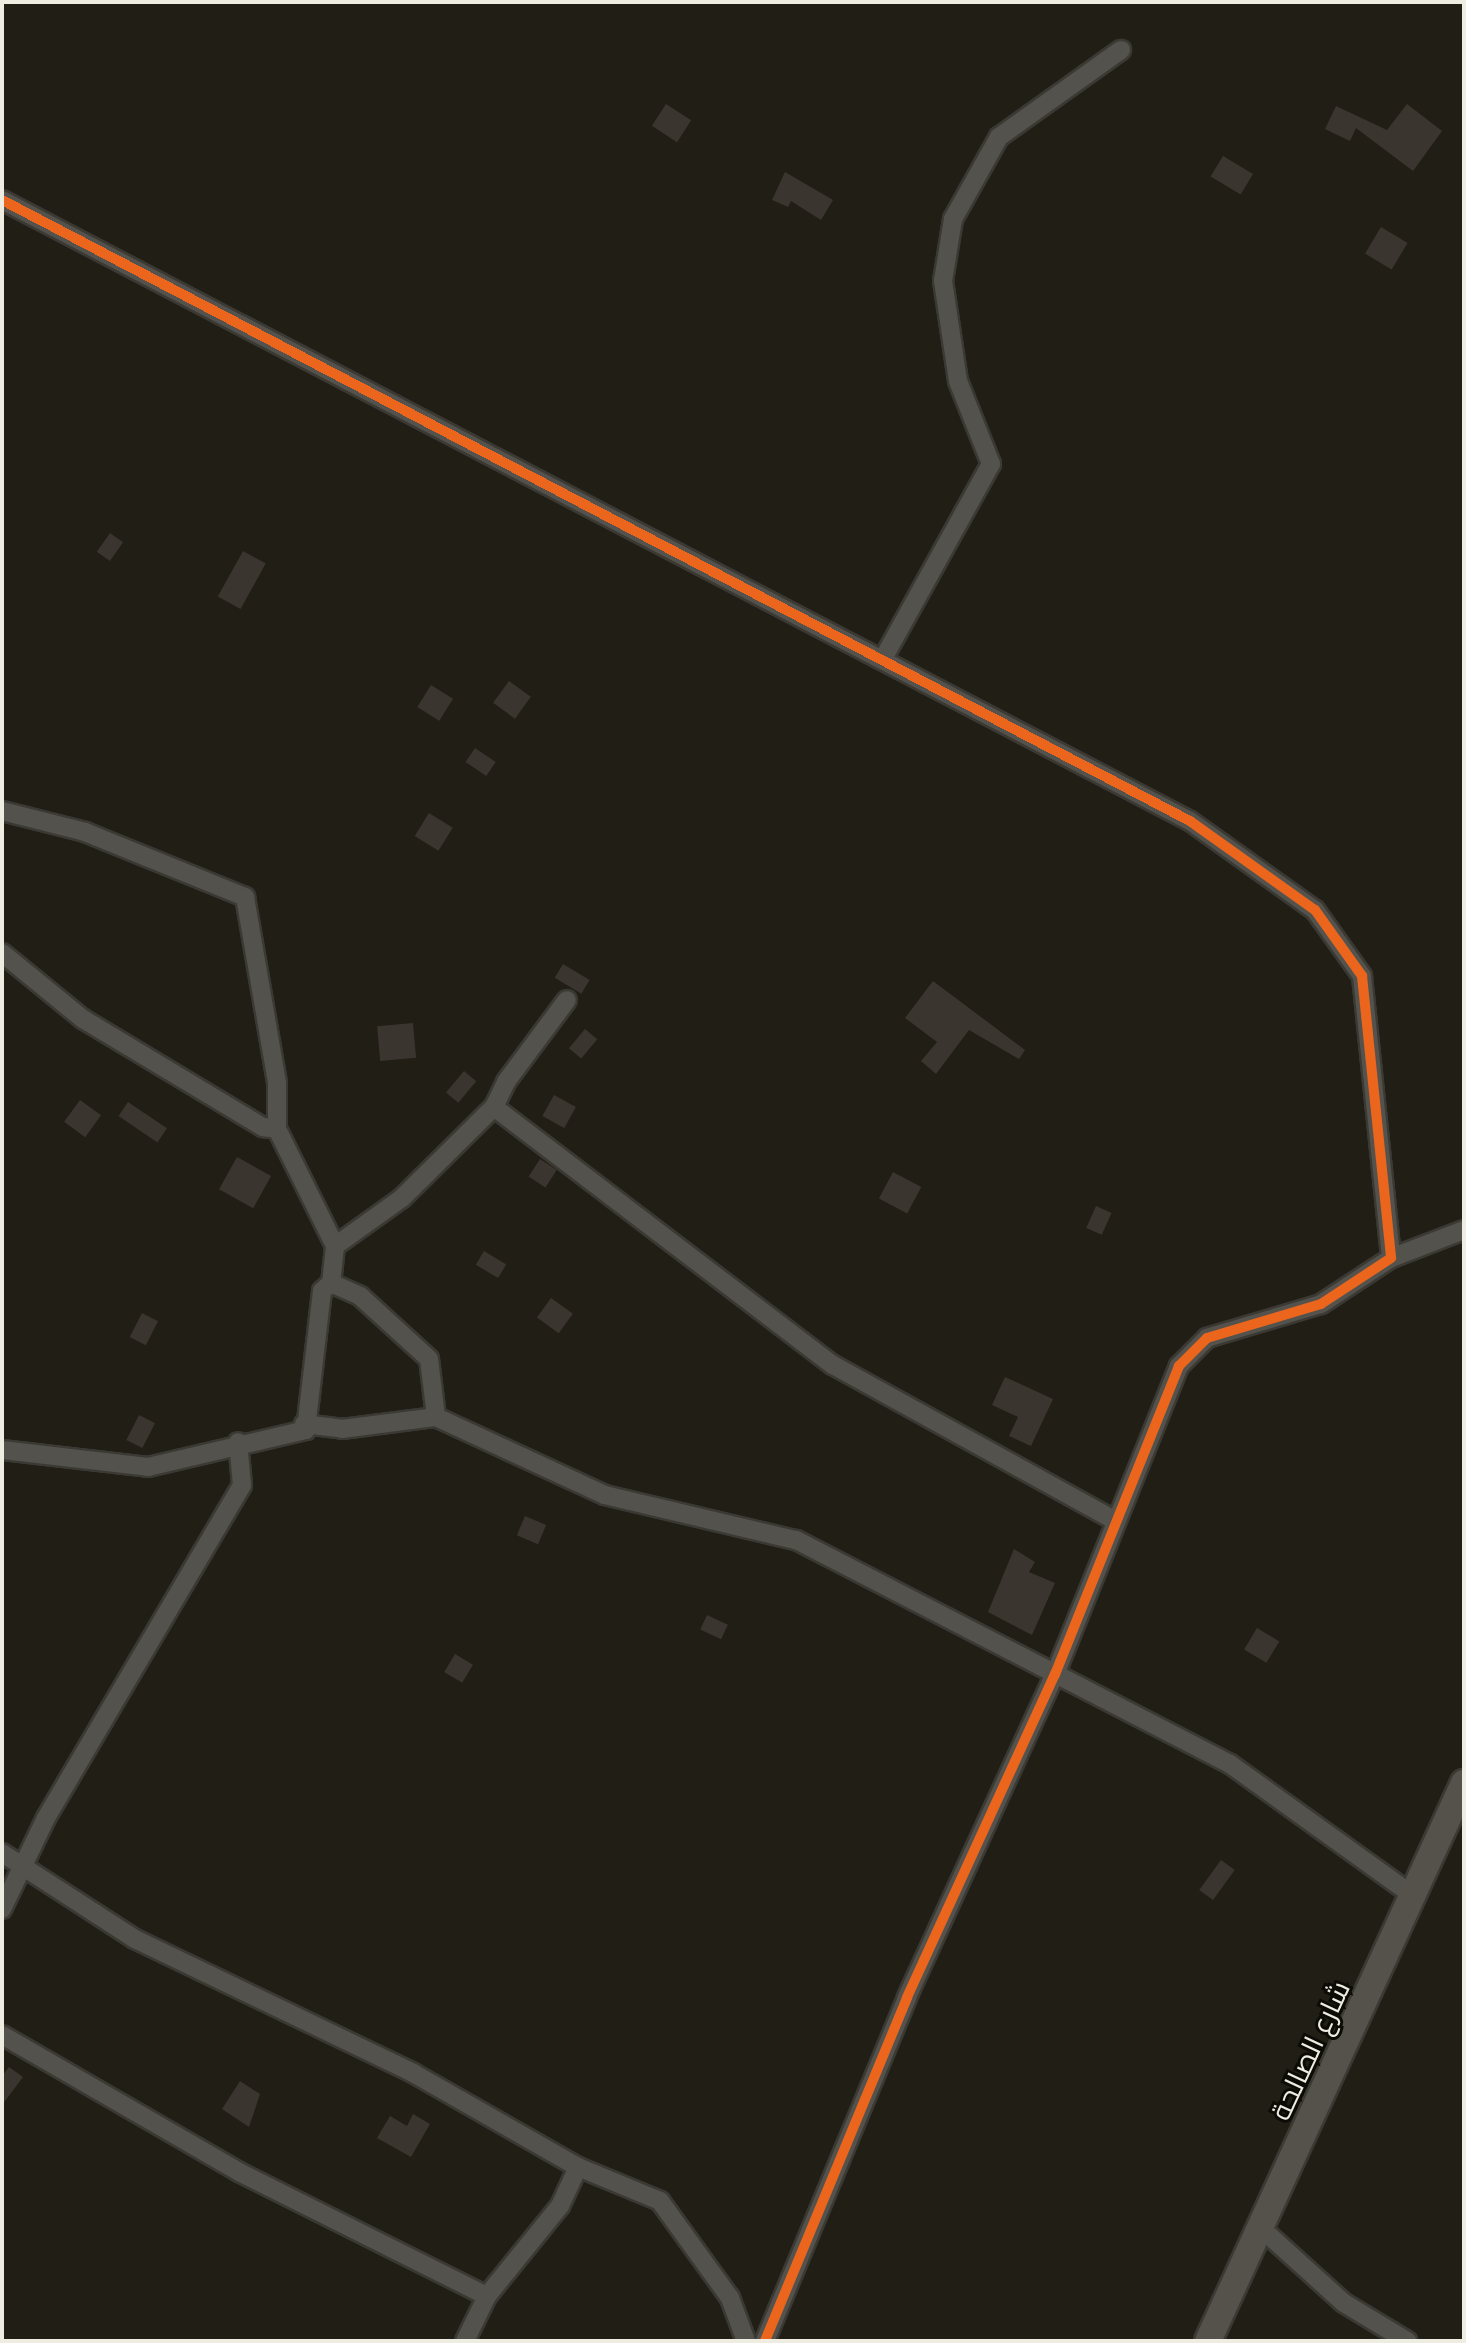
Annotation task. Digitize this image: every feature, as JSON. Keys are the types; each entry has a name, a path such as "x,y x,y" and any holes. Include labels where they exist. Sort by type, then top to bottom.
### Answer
{"main road":[{"name":"شارع الصالحة","path":"1208,2341 1464,1783"}],"street":[{"path":"884,657 991,464 958,381 943,281 953,219 999,137 1121,50"},
{"path":"2,200 747,593 884,657 1190,821 1315,910 1362,976 1391,1258"},
{"path":"2,811 85,832 245,897 277,1083 277,1129 335,1246 331,1283 322,1291 306,1427"},
{"path":"2,953 83,1019 263,1127 277,1129"},
{"path":"335,1246 402,1198 494,1107 506,1082 567,1000"},
{"path":"494,1107 833,1365 1114,1520"},
{"path":"765,2341 907,1998 1055,1674 1112,1540 1114,1520 1174,1390 1179,1366 1207,1338 1321,1304 1391,1258 1464,1230"},
{"path":"331,1283 360,1296 429,1359 436,1417"},
{"path":"2,1450 148,1467 306,1427 342,1429 436,1417 605,1495 796,1540 1230,1764 1414,1896"},
{"path":"2,1909 23,1865 242,1485 238,1442"},
{"path":"2,1853 135,1939 413,2073 578,2167 660,2201 730,2298 746,2341"},
{"path":"2,2035 239,2172 487,2296"},
{"path":"465,2341 487,2296 560,2206 578,2167"},
{"path":"1262,2229 1344,2303 1407,2341"}],"building":[{"path":"666,104 691,120 677,142 652,126"},
{"path":"1407,104 1442,131 1413,171 1356,128 1350,141 1325,129 1336,106 1387,130"},
{"path":"1223,156 1253,174 1241,195 1211,177"},
{"path":"785,172 833,200 821,220 791,201 788,207 772,200"},
{"path":"1381,227 1408,243 1392,270 1365,254"},
{"path":"110,533 123,542 110,561 97,552"},
{"path":"243,551 266,564 241,609 218,596"},
{"path":"509,681 531,697 515,719 493,703"},
{"path":"431,685 453,699 439,721 417,707"},
{"path":"475,748 496,762 486,776 465,762"},
{"path":"429,813 453,828 438,851 415,836"},
{"path":"563,964 590,980 581,994 555,978"},
{"path":"933,981 1025,1050 1019,1059 969,1030 936,1074 921,1061 937,1042 905,1018"},
{"path":"413,1023 416,1058 380,1061 377,1026"},
{"path":"585,1029 597,1039 581,1058 569,1048"},
{"path":"464,1071 476,1081 458,1103 446,1092"},
{"path":"554,1095 576,1107 564,1128 542,1116"},
{"path":"80,1100 101,1115 85,1137 64,1122"},
{"path":"128,1102 167,1128 157,1142 118,1116"},
{"path":"237,1157 271,1176 253,1208 219,1189"},
{"path":"540,1159 557,1170 545,1188 529,1177"},
{"path":"893,1172 921,1187 907,1214 879,1198"},
{"path":"1096,1206 1112,1213 1102,1235 1086,1228"},
{"path":"484,1251 506,1264 498,1278 476,1265"},
{"path":"551,1298 573,1314 559,1333 537,1317"},
{"path":"142,1313 158,1321 146,1345 130,1337"},
{"path":"1005,1377 1053,1399 1031,1446 1009,1436 1018,1417 992,1405"},
{"path":"139,1415 155,1423 142,1448 126,1440"},
{"path":"525,1516 546,1525 538,1544 517,1535"},
{"path":"1014,1549 1035,1562 1029,1572 1055,1583 1032,1635 988,1612"},
{"path":"707,1615 728,1625 721,1639 700,1630"},
{"path":"1257,1628 1279,1641 1266,1663 1244,1649"},
{"path":"455,1654 473,1665 462,1683 444,1672"},
{"path":"1221,1860 1235,1870 1213,1900 1199,1890"},
{"path":"9,2067 23,2077 2,2105 2,2076"},
{"path":"240,2081 260,2094 249,2127 222,2109"},
{"path":"413,2114 430,2124 411,2157 377,2138 390,2116 407,2126"}],"cycle path":[{"path":"2,200 1190,821 1315,910 1362,976 1391,1258 1321,1304 1207,1338 1179,1366 1055,1674 907,1998 765,2341"}]}
